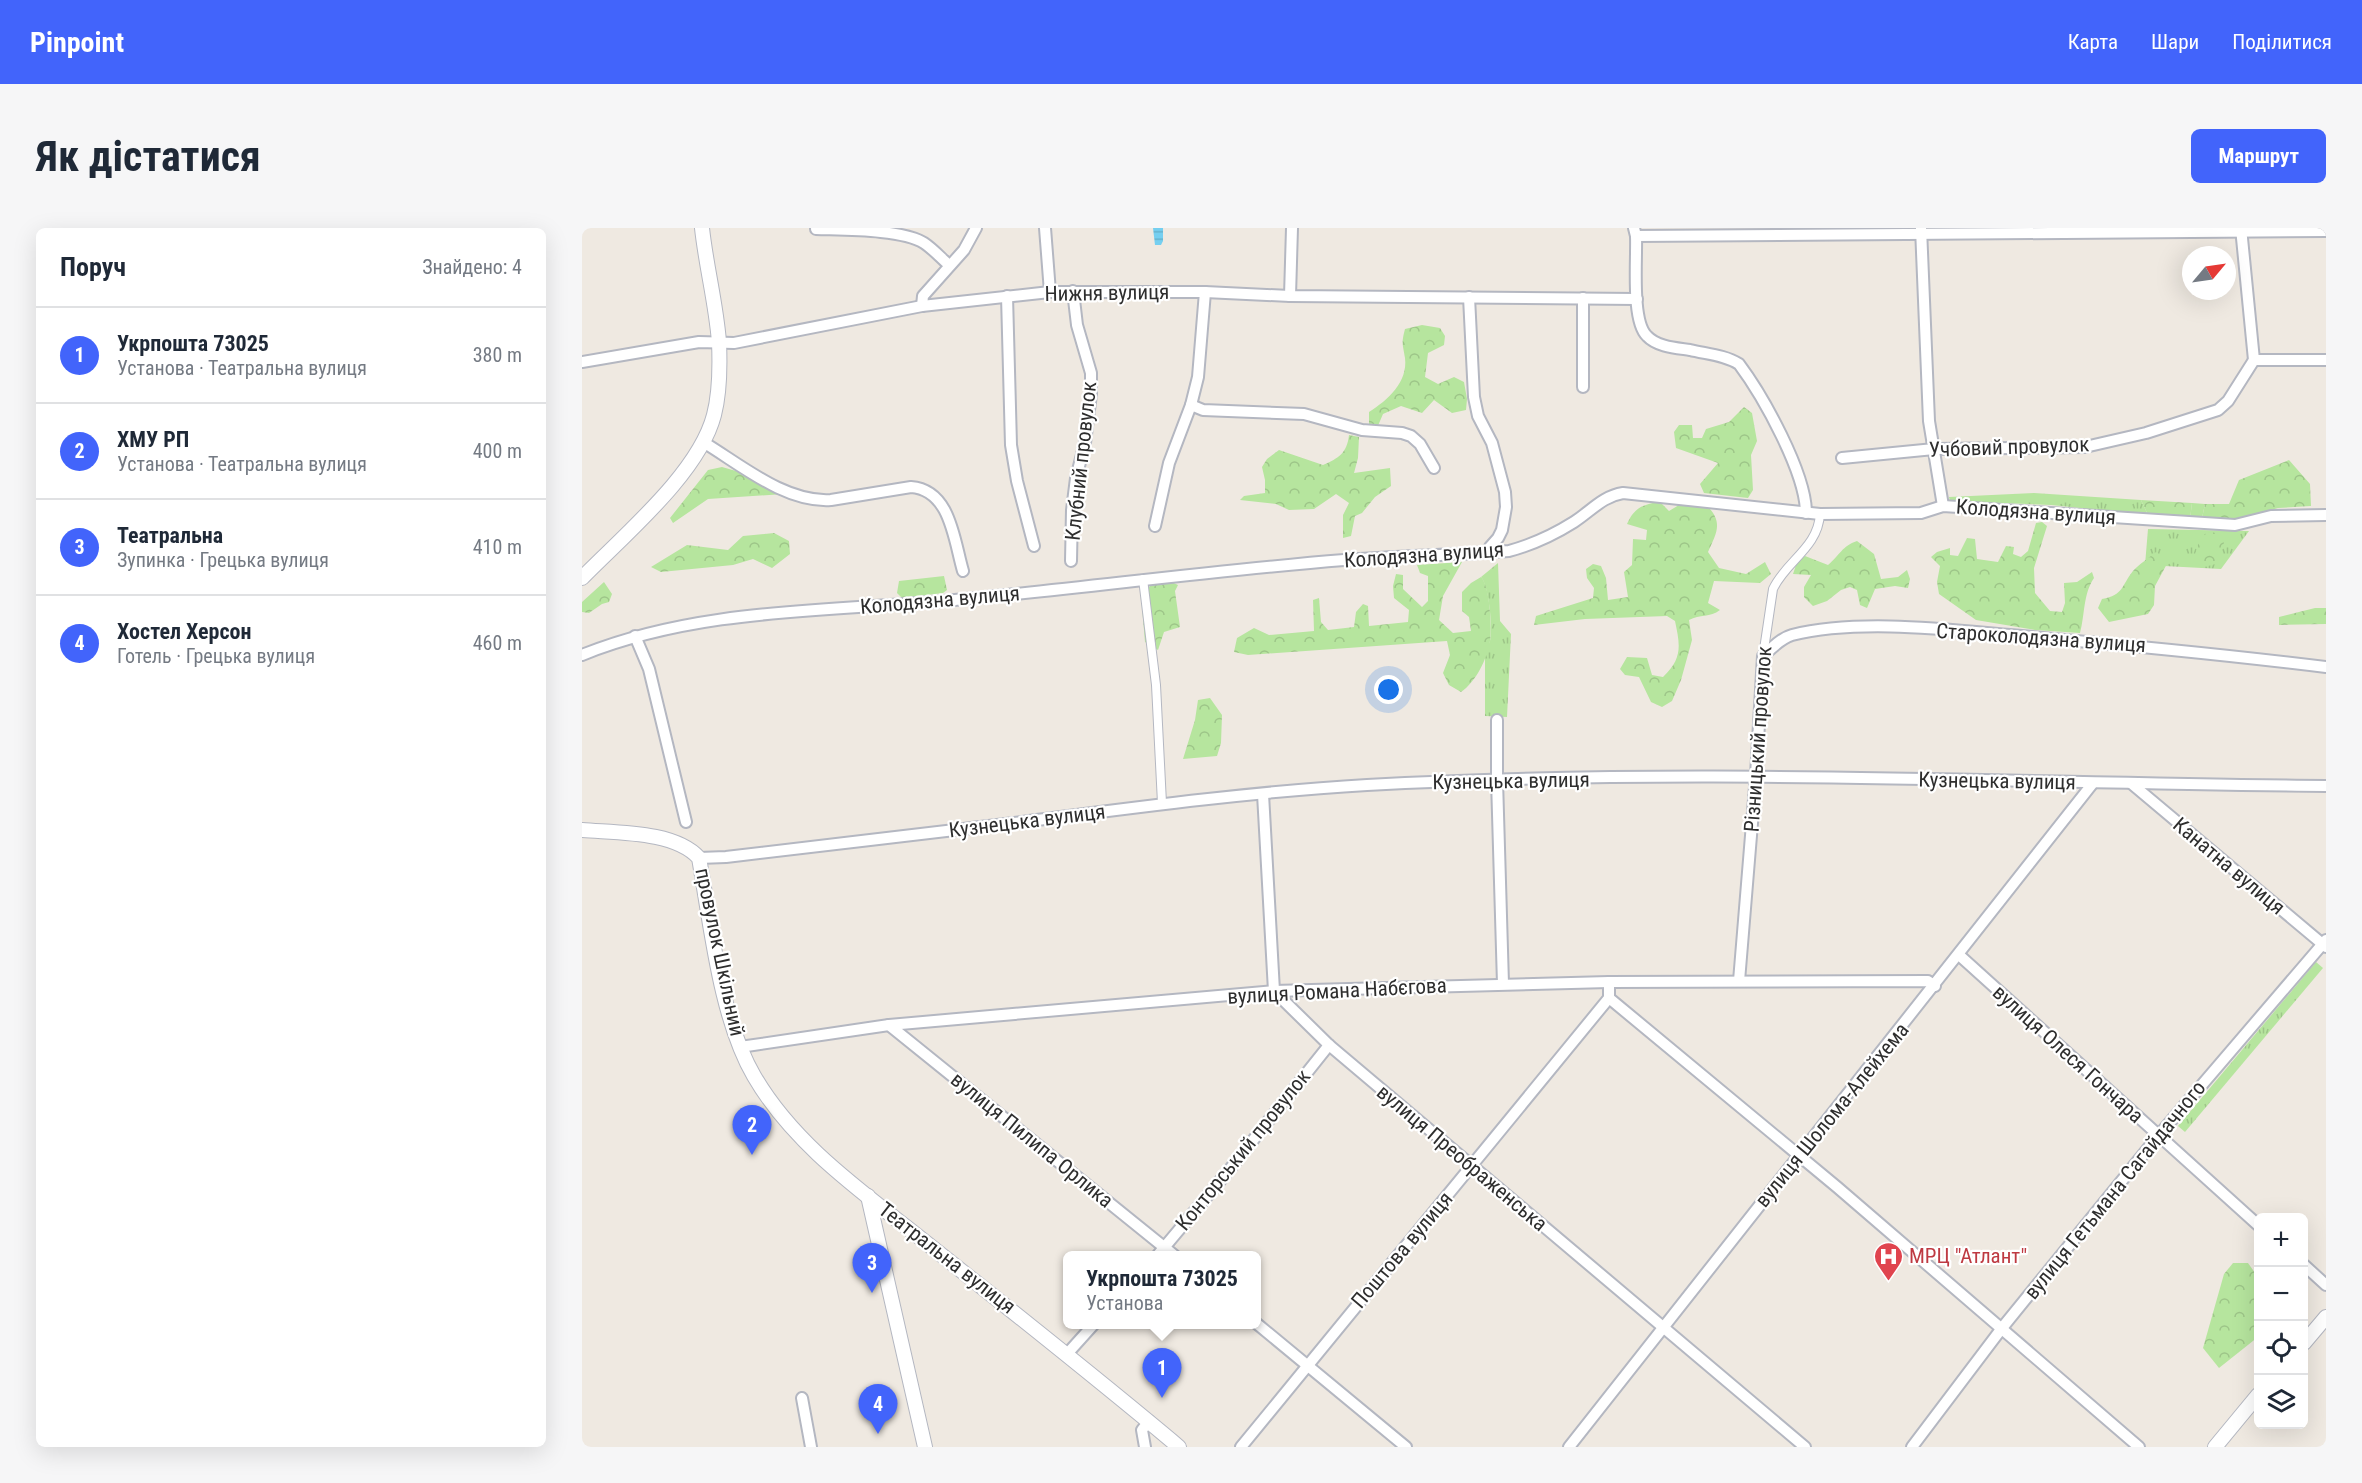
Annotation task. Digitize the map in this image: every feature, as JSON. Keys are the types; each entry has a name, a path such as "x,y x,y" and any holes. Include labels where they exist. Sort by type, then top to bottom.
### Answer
{"street":[{"path":"582,578 670,488 703,442 714,416 719,343 702,228"},
{"path":"922,306 923,296 970,242 975,228"},
{"path":"1045,228 1050,292"},
{"path":"1290,296 1292,228"},
{"path":"816,230 866,230 911,238 925,244 949,265"},
{"path":"2242,230 2254,360 2326,360"},
{"path":"1806,513 1806,502 1801,486 1783,440 1739,364 1726,358 1653,341 1647,337 1640,324 1637,299 1635,232 2326,231"},
{"path":"1922,232 1929,422 1943,506"},
{"name":"Клубний провулок","path":"1071,561 1072,510 1076,478 1084,455 1091,394 1091,373 1077,325 1073,291"},
{"name":"Нижня вулиця","path":"582,362 699,342 748,341 922,306 1050,292 1205,292 1290,296 1637,299"},
{"path":"1155,526 1169,463 1191,405 1200,359 1205,292"},
{"path":"1007,296 1011,445 1017,481 1034,546"},
{"path":"1469,297 1474,397 1478,416 1492,443 1505,492 1506,507 1502,530 1489,552"},
{"path":"1582,298 1583,387"},
{"name":"Учбовий провулок","path":"1842,458 1934,450 2085,447 2146,433 2218,410 2228,401 2254,360"},
{"path":"1191,405 1203,410 1304,414 1362,430 1402,433 1411,436 1420,444 1434,468"},
{"path":"703,442 760,479 806,498 831,500 911,487 922,488 932,493 940,501 963,572"},
{"name":"Колодязна вулиця","path":"582,655 635,636 673,626 750,616 967,599 1143,579 1346,560 1489,552 1525,547 1574,522 1614,494 1623,493 1820,514 1921,513 1943,506 2235,525 2271,516 2326,515"},
{"name":"Різницький провулок","path":"1739,981 1763,656 1773,589 1778,579 1815,537 1820,514"},
{"path":"1143,579 1156,685 1162,803"},
{"name":"Староколодязна вулиця","path":"1763,656 1780,641 1792,635 1834,628 1869,627 1974,632 2185,650 2326,667"},
{"path":"635,636 649,669 686,822"},
{"path":"1497,720 1503,984"},
{"name":"Кузнецька вулиця","path":"699,858 1162,803 1365,785 1756,775 2326,786"},
{"name":"вулиця Шолома-Алейхема","path":"1569,1447 2093,783"},
{"name":"Канатна вулиця","path":"2132,784 2325,944"},
{"path":"1263,794 1274,991"},
{"path":"582,830 675,841 687,846 699,858"},
{"name":"провулок Шкільний","path":"699,858 725,999 740,1047"},
{"name":"вулиця Гетьмана Сагайдачного","path":"1912,1447 2002,1328 2159,1135 2325,944"},
{"name":"вулиця Олеся Гончара","path":"1959,955 2254,1220"},
{"name":"вулиця Романа Набєгова","path":"740,1047 889,1025 1274,991 1503,984 1739,981 1928,981 1935,986"},
{"path":"1609,982 1609,998 1799,1155 2139,1447"},
{"name":"вулиця Преображенська","path":"1274,991 1329,1045 1805,1447"},
{"name":"Поштова вулиця","path":"1241,1447 1609,998"},
{"name":"вулиця Пилипа Орлика","path":"889,1025 1169,1251"},
{"name":"Конторський провулок","path":"1161,1251 1329,1045"},
{"name":"Театральна вулиця","path":"740,1047 753,1076 780,1116 814,1150 1179,1447"},
{"path":"868,1196 925,1447"},
{"path":"2306,1267 2326,1285"},
{"path":"2308,1338 2326,1317"},
{"path":"1261,1326 1407,1447"},
{"path":"1067,1354 1090,1329"},
{"path":"802,1398 811,1447"},
{"path":"2215,1447 2254,1401"},
{"path":"1145,1447 1142,1430 1149,1422"}],"green space":[{"path":"1422,325 1440,328 1445,336 1444,345 1428,353 1425,377 1438,384 1454,377 1464,382 1466,410 1452,413 1434,400 1422,413 1401,406 1383,414 1377,428 1369,428 1369,412 1390,396 1403,375 1405,329"},
{"path":"1744,407 1752,413 1757,441 1751,455 1753,490 1748,498 1704,493 1700,484 1718,463 1676,448 1674,432 1679,425 1692,425 1693,438 1702,438 1706,429 1729,422"},
{"path":"1349,435 1359,437 1358,458 1354,473 1390,468 1391,486 1375,497 1362,513 1355,516 1351,536 1343,538 1343,515 1349,503 1336,494 1314,509 1289,510 1276,504 1240,500 1244,496 1265,493 1262,467 1267,459 1279,450 1323,465 1334,460 1344,451"},
{"path":"2289,460 2310,484 2311,506 2278,508 2237,520 2202,518 2205,504 2229,504 2239,480"},
{"path":"722,467 736,471 756,483 784,494 708,499 673,523 670,518 708,470"},
{"path":"2034,493 2141,500 2148,515 2051,505 1950,501 1949,497"},
{"path":"2141,500 2192,503 2190,519 2148,515"},
{"path":"1660,502 1669,511 1679,505 1707,506 1717,523 1714,539 1708,552 1719,568 1746,574 1765,562 1771,574 1760,583 1714,581 1708,603 1720,610 1689,620 1692,640 1681,680 1672,701 1662,707 1651,702 1639,677 1625,675 1620,669 1627,657 1647,658 1652,675 1663,677 1677,657 1679,644 1675,621 1667,616 1585,619 1534,625 1536,616 1593,598 1594,588 1587,578 1586,569 1593,564 1601,566 1606,578 1608,600 1628,597 1624,572 1632,565 1633,539 1646,540 1647,530 1627,524 1640,508"},
{"path":"2192,503 2205,504 2202,518 2190,519"},
{"path":"2042,522 2047,526 2034,568 2035,593 2050,611 2062,612 2065,603 2064,583 2077,582 2092,572 2094,578 2086,598 2080,633 2035,630 1976,620 1939,594 1937,582 1940,566 1931,557 1937,552 1950,548 1950,555 1958,556 1967,538 1975,539 1977,559 1998,562 2006,546 2014,547 2013,554 2021,557 2028,551 2036,523"},
{"path":"2148,529 2249,531 2221,569 2145,565"},
{"path":"2209,532 2226,534 2219,563 2201,568 2194,558 2200,538"},
{"path":"774,533 789,541 790,554 772,568 753,559 733,565 661,572 651,567 687,545 728,550 743,536"},
{"path":"1857,541 1874,554 1881,579 1898,577 1907,570 1910,579 1908,588 1895,586 1875,589 1867,608 1860,605 1857,590 1850,587 1841,590 1827,601 1813,606 1804,597 1804,587 1811,575 1793,574 1797,562 1805,556 1828,565 1844,548"},
{"path":"2156,552 2168,562 2155,586 2154,605 2148,614 2109,622 2098,608 2102,599 2118,592 2133,571"},
{"path":"1462,562 1443,596 1439,620 1453,633 1471,631 1469,617 1462,611 1462,592 1481,577 1490,607 1491,627 1490,641 1483,662 1476,676 1461,692 1449,685 1443,673 1450,655 1447,641 1248,655 1234,652 1237,638 1254,628 1269,635 1314,631 1313,600 1319,598 1321,622 1328,630 1354,627 1356,612 1363,604 1368,606 1369,626 1408,622 1409,610 1394,598 1393,586 1396,574 1403,575 1403,589 1422,607 1428,601 1428,576 1420,573 1417,565"},
{"path":"1498,563 1500,621 1511,634 1507,717 1485,716 1485,650 1490,641 1491,627 1488,598 1481,577"},
{"path":"944,576 947,590 943,593 902,598 897,593 899,581"},
{"path":"1169,581 1178,585 1175,591 1180,627 1164,632 1158,650 1145,642 1141,595 1153,583"},
{"path":"604,582 612,594 609,602 589,613 582,612 582,602"},
{"path":"2315,608 2326,608 2326,624 2279,625 2279,617"},
{"path":"1210,698 1222,715 1221,743 1217,756 1183,759 1195,720 1198,700"},
{"path":"2316,962 2323,968 2185,1132 2178,1126"},
{"path":"2233,1263 2248,1263 2254,1271 2254,1340 2219,1368 2203,1348 2224,1274"}],"water":[{"path":"1153,228 1163,228 1161,245 1155,245"}],"place":[{"name":"ХМУ РП","path":"752,1155"},
{"name":"МРЦ \"Атлант\"","path":"1888,1282"},
{"name":"Театральна","path":"872,1293"},
{"name":"Укрпошта 73025","path":"1162,1398"},
{"name":"Хостел Херсон","path":"878,1434"}]}
